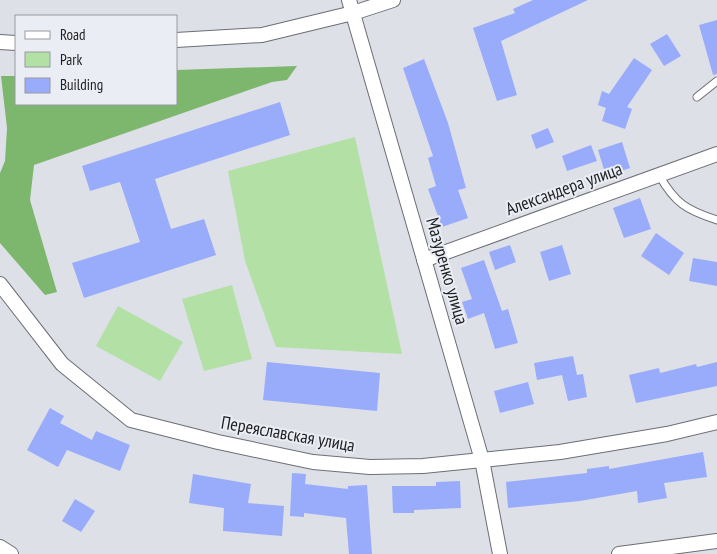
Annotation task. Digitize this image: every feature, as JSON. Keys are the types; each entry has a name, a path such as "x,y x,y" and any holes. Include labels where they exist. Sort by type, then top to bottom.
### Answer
{"street":[{"path":"178,40 262,35 351,6 393,0"},
{"name":"Мазуренко улица","path":"351,6 482,460 500,554"},
{"path":"0,42 15,42"},
{"name":"Александера улица","path":"424,260 717,154"},
{"name":"Переяславская улица","path":"0,284 62,364 131,420 218,442 313,462 370,467 423,466 560,452 667,434 717,422"},
{"path":"619,554 717,541"},
{"path":"0,547 11,554"}],"lane":[{"path":"697,97 717,81"},
{"path":"659,175 672,198 700,214 717,220"}],"green space":[{"path":"297,66 287,80 272,82 34,165 30,200 57,292 45,295 0,243 0,173 5,161 7,128 1,76 15,76 15,105 178,105 178,70"},
{"path":"355,137 402,354 276,347 245,261 228,171"},
{"path":"232,285 252,359 204,371 182,299"},
{"path":"118,306 183,342 160,381 96,346"}],"building":[{"path":"533,0 588,0 501,41 517,95 497,101 473,28 515,13 513,9"},
{"path":"717,20 717,74 713,75 699,25"},
{"path":"667,34 681,56 664,66 650,44"},
{"path":"634,58 652,70 627,107 632,109 625,129 602,121 606,108 598,105 602,91 609,94"},
{"path":"424,59 448,123 466,188 458,190 468,218 442,227 428,189 436,186 428,158 433,156 403,68"},
{"path":"280,102 290,135 155,179 171,229 204,219 216,255 84,298 72,263 140,242 120,182 90,191 82,166"},
{"path":"548,128 554,142 536,149 531,135"},
{"path":"622,142 630,168 606,176 598,150"},
{"path":"591,145 597,161 567,171 562,156"},
{"path":"640,198 651,229 624,238 613,208"},
{"path":"656,233 684,253 669,275 641,256"},
{"path":"510,245 516,262 495,270 489,252"},
{"path":"562,245 571,274 549,281 540,252"},
{"path":"693,258 717,262 717,286 689,281"},
{"path":"484,260 502,311 508,309 518,343 495,349 484,313 468,319 462,302 472,299 461,268"},
{"path":"573,356 577,375 583,374 587,397 568,401 562,375 537,380 534,363"},
{"path":"267,362 380,373 377,411 263,400"},
{"path":"717,362 717,386 636,403 629,375 659,368 660,373 696,364 697,367"},
{"path":"528,382 534,404 500,413 494,391"},
{"path":"50,408 64,416 60,423 92,440 96,431 130,445 120,471 67,450 58,467 27,450"},
{"path":"703,452 707,477 664,483 667,498 638,503 637,491 580,501 508,508 506,482 587,473 587,469 609,466 609,469"},
{"path":"292,473 306,474 305,484 348,489 348,486 367,485 372,554 349,554 346,518 304,513 304,517 290,516"},
{"path":"193,474 251,484 248,503 284,506 282,536 223,531 224,508 189,503"},
{"path":"460,481 461,508 414,510 414,513 393,513 392,486 436,486 436,482"},
{"path":"75,499 95,511 81,532 62,521"}]}
